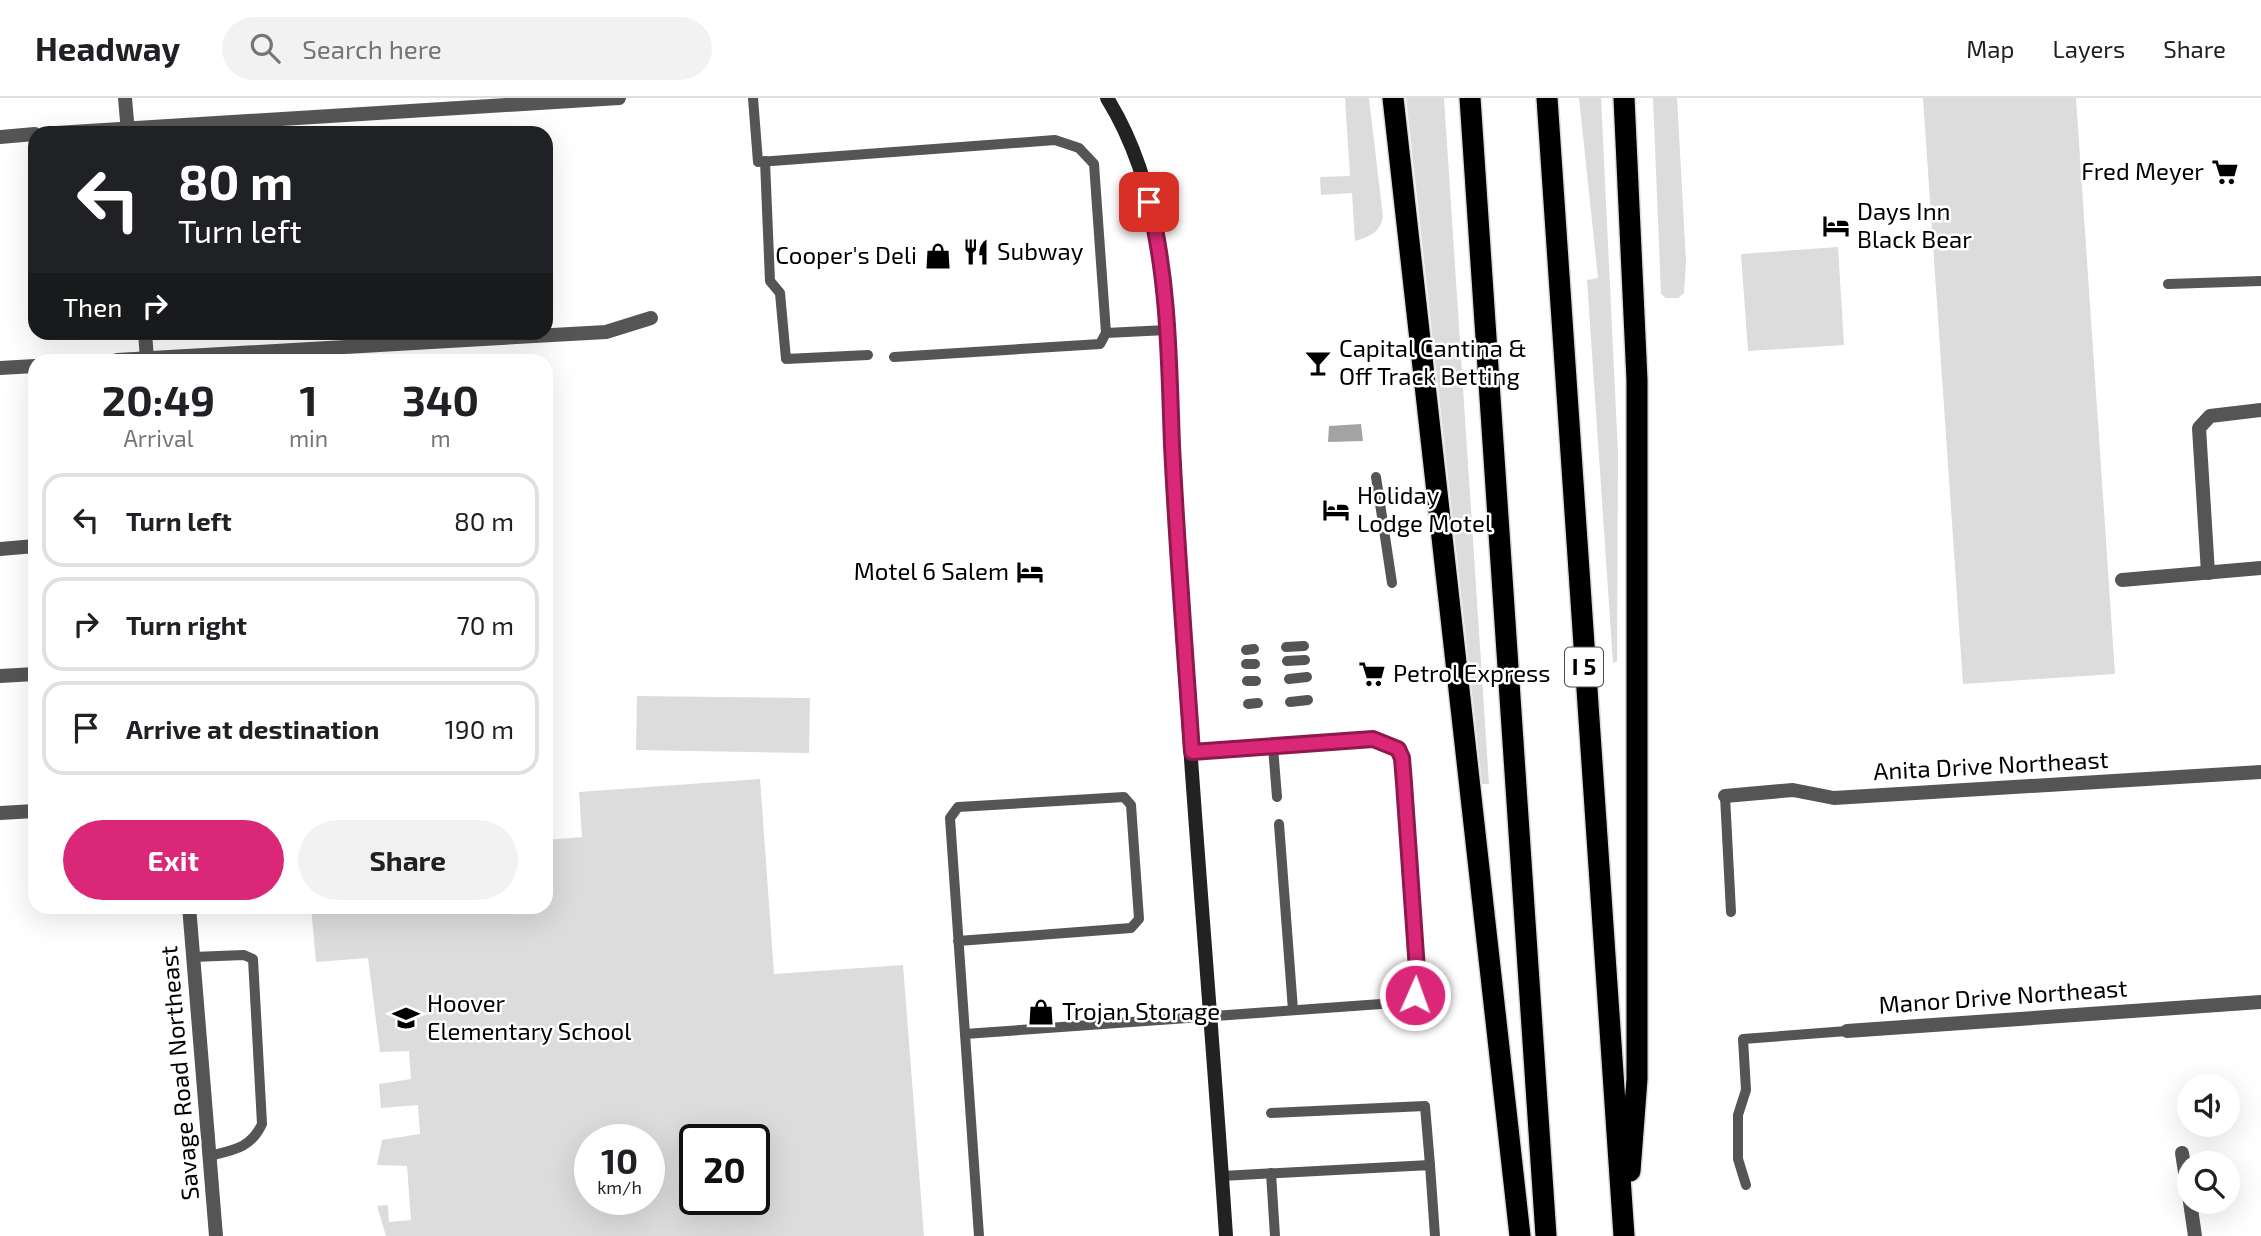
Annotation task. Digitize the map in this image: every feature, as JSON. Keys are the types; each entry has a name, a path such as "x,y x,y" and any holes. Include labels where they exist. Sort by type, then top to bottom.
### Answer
{"highway":[{"path":"1393,98 1520,1236"},
{"path":"1470,98 1546,1236"},
{"name":"I 5","path":"1547,98 1624,1236"},
{"path":"1624,1236 1637,1079 1638,666 1637,380 1625,98"}],"main road":[{"path":"1107,98 1140,169 1157,234 1167,330 1192,752 1226,1236"}],"street":[{"path":"125,98 128,126"},
{"path":"189,126 619,98"},
{"path":"0,137 28,135"},
{"path":"553,335 606,332 651,318"},
{"path":"245,354 475,340"},
{"path":"0,368 28,366"},
{"path":"2208,573 2199,428 2210,416 2261,410"},
{"path":"0,549 28,547"},
{"path":"2122,580 2261,568"},
{"path":"0,676 28,674"},
{"name":"Anita Drive Northeast","path":"1725,796 1793,790 1834,798 2261,772"},
{"path":"0,813 28,811"},
{"name":"Savage Road Northeast","path":"190,914 216,1236"},
{"name":"Manor Drive Northeast","path":"1847,1031 2261,1002"},
{"path":"2192,1214 2195,1236"}],"lane":[{"path":"753,98 758,162 1055,140 1079,148 1094,164 1106,333 1100,344 894,358"},
{"path":"765,161 770,281 780,293 786,359 868,355"},
{"path":"2168,284 2261,281"},
{"path":"1106,333 1167,330"},
{"path":"1376,477 1392,583"},
{"path":"1286,648 1304,646"},
{"path":"1287,662 1306,660"},
{"path":"1289,679 1307,677"},
{"path":"1290,702 1308,700"},
{"path":"965,1034 1395,1003 1409,1000 1415,995 1418,984 1403,771 1398,749 1373,739 1192,752"},
{"path":"1273,747 1277,797"},
{"path":"1725,796 1731,912"},
{"path":"958,940 1131,928 1139,919 1131,805 1124,797 958,807 950,818 958,940 979,1236"},
{"path":"1279,824 1293,1010"},
{"path":"194,957 244,955 253,959 262,1124 257,1136 242,1149 209,1156"},
{"name":"Manor Drive Northeast","path":"1746,1185 1738,1159 1738,1115 1746,1090 1743,1039 1748,1036 1847,1031"},
{"path":"1271,1113 1425,1106 1435,1236"},
{"path":"1222,1176 1430,1165"},
{"path":"1271,1174 1275,1236"}],"shaded area":[{"path":"1345,98 1369,98 1383,217 1374,233 1355,241 1352,193 1321,195 1320,177 1350,176"},
{"path":"1406,98 1444,98 1489,784 1482,784"},
{"path":"1579,98 1601,98 1618,453 1617,661 1613,663 1587,280 1598,278"},
{"path":"1653,98 1677,98 1686,262 1684,293 1678,298 1666,298 1661,294"},
{"path":"1923,98 2076,98 2115,674 1963,684"},
{"path":"1838,247 1844,345 1748,351 1741,254"},
{"path":"1361,424 1363,441 1328,442 1329,426"},
{"path":"637,696 810,698 809,753 636,750"},
{"path":"760,779 774,974 903,965 924,1236 386,1236 377,1206 388,1205 389,1222 411,1220 407,1166 377,1165 382,1140 420,1134 418,1105 381,1108 379,1084 411,1079 409,1051 380,1052 368,958 316,962 312,914 553,914 553,839 582,837 579,792"}],"place":[{"name":"Fred Meyer","path":"2225,172"},
{"name":"Days Inn Black Bear","path":"1836,226"},
{"name":"Subway","path":"976,252"},
{"name":"Cooper's Deli","path":"938,256"},
{"name":"Capital Cantina & Off Track Betting","path":"1318,363"},
{"name":"Holiday Lodge Motel","path":"1336,510"},
{"name":"Motel 6 Salem","path":"1030,572"},
{"name":"Petrol Express","path":"1372,674"},
{"name":"Trojan Storage","path":"1041,1012"},
{"name":"Hoover Elementary School","path":"406,1018"}],"route":[{"path":"1149,202 1157,234 1169,352 1180,596 1192,752 1373,739 1389,743 1398,749 1402,758 1418,984 1415,995"}]}
